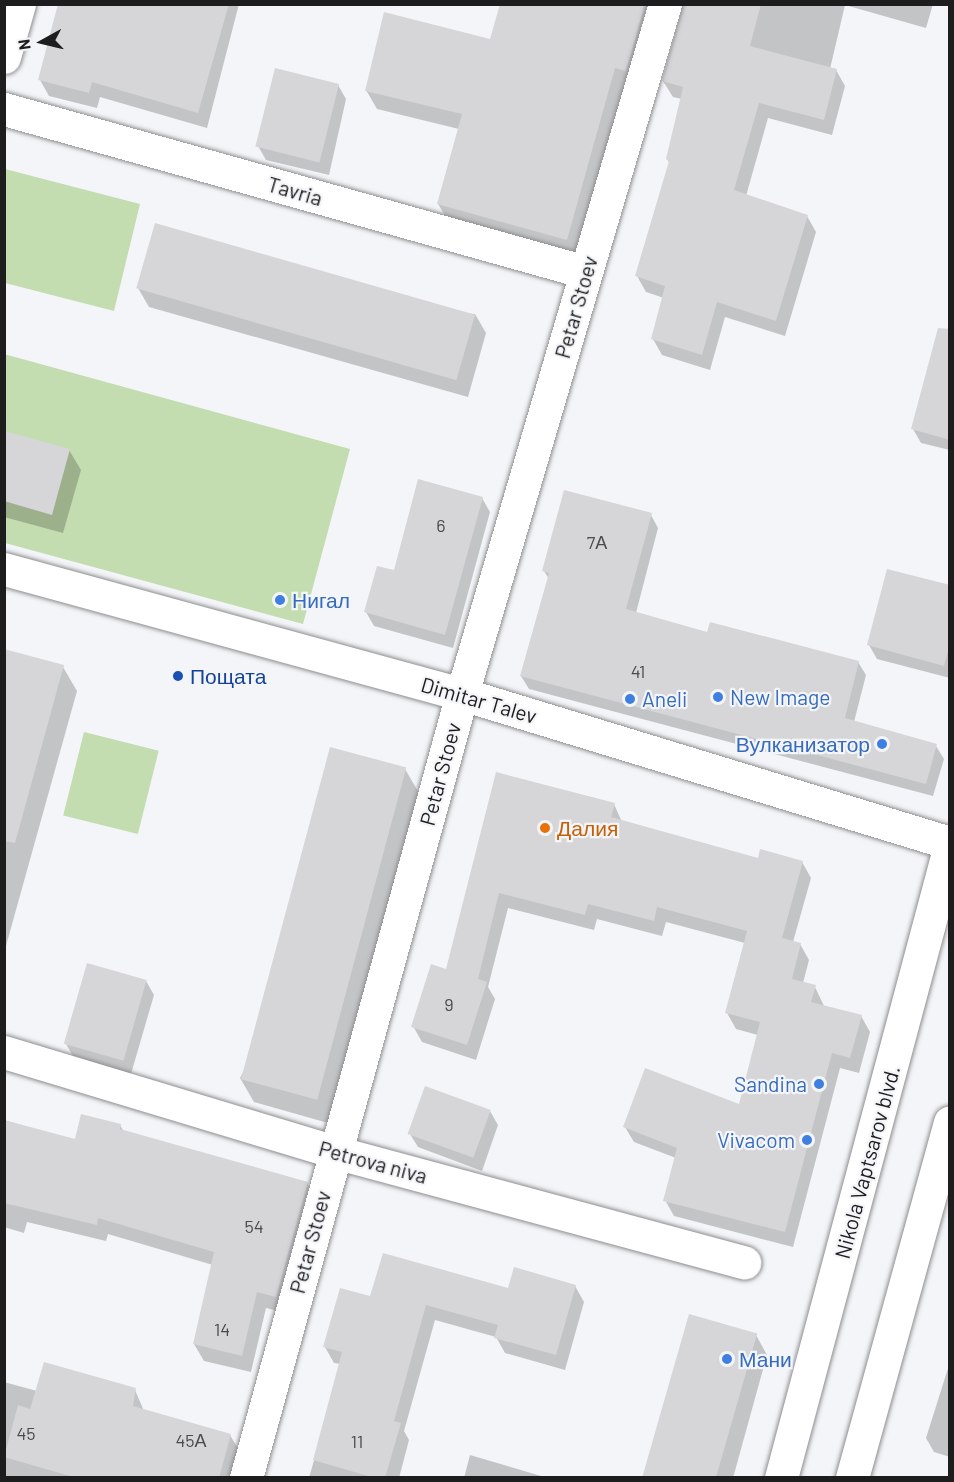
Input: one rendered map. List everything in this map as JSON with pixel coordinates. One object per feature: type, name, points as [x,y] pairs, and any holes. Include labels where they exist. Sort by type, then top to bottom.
[{"type":"street","points":[[4,57],[19,4]]},
{"type":"street","name":"Petar Stoev","points":[[246,1478],[462,694],[665,4]]},
{"type":"street","name":"Tavria","points":[[4,109],[586,272]]},
{"type":"street","name":"Dimitar Talev","points":[[4,569],[462,694],[950,844]]},
{"type":"street","name":"Nikola Vaptsarov blvd.","points":[[781,1478],[950,844]]},
{"type":"street","name":"Petrova niva","points":[[4,1052],[335,1152],[744,1262]]},
{"type":"street","points":[[852,1478],[950,1122]]},
{"type":"green space","points":[[5,169],[140,204],[114,311],[5,283]]},
{"type":"green space","points":[[4,354],[350,449],[303,624],[5,543]]},
{"type":"green space","points":[[84,732],[159,751],[138,834],[63,815]]},
{"type":"building","points":[[58,4],[229,4],[198,113],[92,82],[89,93],[38,80]]},
{"type":"building","points":[[500,4],[645,4],[626,71],[615,68],[567,240],[437,204],[462,114],[365,91],[384,12],[490,39]]},
{"type":"building","points":[[683,4],[761,4],[750,46],[837,69],[824,120],[759,103],[734,190],[808,215],[776,321],[717,302],[702,355],[651,339],[665,286],[635,276],[669,161],[666,159],[683,87],[662,81]]},
{"type":"building","points":[[275,68],[339,84],[319,163],[255,147]]},
{"type":"building","points":[[155,223],[475,315],[456,380],[136,288]]},
{"type":"building","points":[[938,328],[950,329],[950,440],[911,429]]},
{"type":"building","points":[[4,431],[70,449],[52,515],[4,501]]},
{"type":"building","points":[[418,479],[483,497],[445,635],[364,612],[377,566],[394,570]]},
{"type":"building","points":[[564,490],[652,513],[626,609],[707,632],[710,622],[859,661],[845,718],[937,744],[926,784],[520,676],[549,573],[542,571]]},
{"type":"building","points":[[887,569],[950,585],[950,644],[944,666],[867,645]]},
{"type":"building","points":[[4,649],[64,665],[15,843],[4,841]]},
{"type":"building","points":[[330,747],[406,767],[317,1100],[241,1079]]},
{"type":"building","points":[[496,772],[615,803],[611,817],[758,858],[760,849],[803,861],[782,938],[801,943],[792,979],[816,985],[811,1002],[862,1015],[850,1058],[832,1053],[785,1232],[663,1201],[677,1148],[623,1127],[645,1068],[739,1104],[760,1022],[725,1013],[747,931],[657,907],[654,921],[588,904],[585,915],[499,893],[478,979],[487,982],[467,1045],[411,1027],[431,964],[446,969]]},
{"type":"building","points":[[87,963],[147,980],[123,1061],[64,1044]]},
{"type":"building","points":[[425,1086],[491,1110],[473,1158],[408,1134]]},
{"type":"building","points":[[81,1114],[121,1124],[120,1129],[308,1182],[276,1297],[257,1292],[242,1356],[193,1344],[214,1252],[98,1218],[97,1225],[4,1203],[4,1120],[75,1139]]},
{"type":"building","points":[[383,1253],[508,1288],[514,1267],[576,1285],[556,1355],[494,1338],[498,1325],[426,1305],[394,1421],[401,1423],[385,1478],[375,1478],[313,1460],[342,1352],[323,1347],[340,1288],[370,1296]]},
{"type":"building","points":[[689,1314],[757,1334],[716,1478],[642,1477]]},
{"type":"building","points":[[44,1362],[136,1388],[133,1406],[231,1434],[219,1478],[77,1478],[4,1457],[18,1405],[30,1409]]},
{"type":"place","name":"Нигал","points":[[280,600]]},
{"type":"place","name":"Пощата","points":[[178,676]]},
{"type":"place","name":"New Image","points":[[718,697]]},
{"type":"place","name":"Aneli","points":[[630,699]]},
{"type":"place","name":"Вулканизатор","points":[[882,744]]},
{"type":"place","name":"Далия","points":[[545,828]]},
{"type":"place","name":"Sandina","points":[[819,1084]]},
{"type":"place","name":"Vivacom","points":[[807,1140]]},
{"type":"place","name":"Мани","points":[[727,1359]]}]
